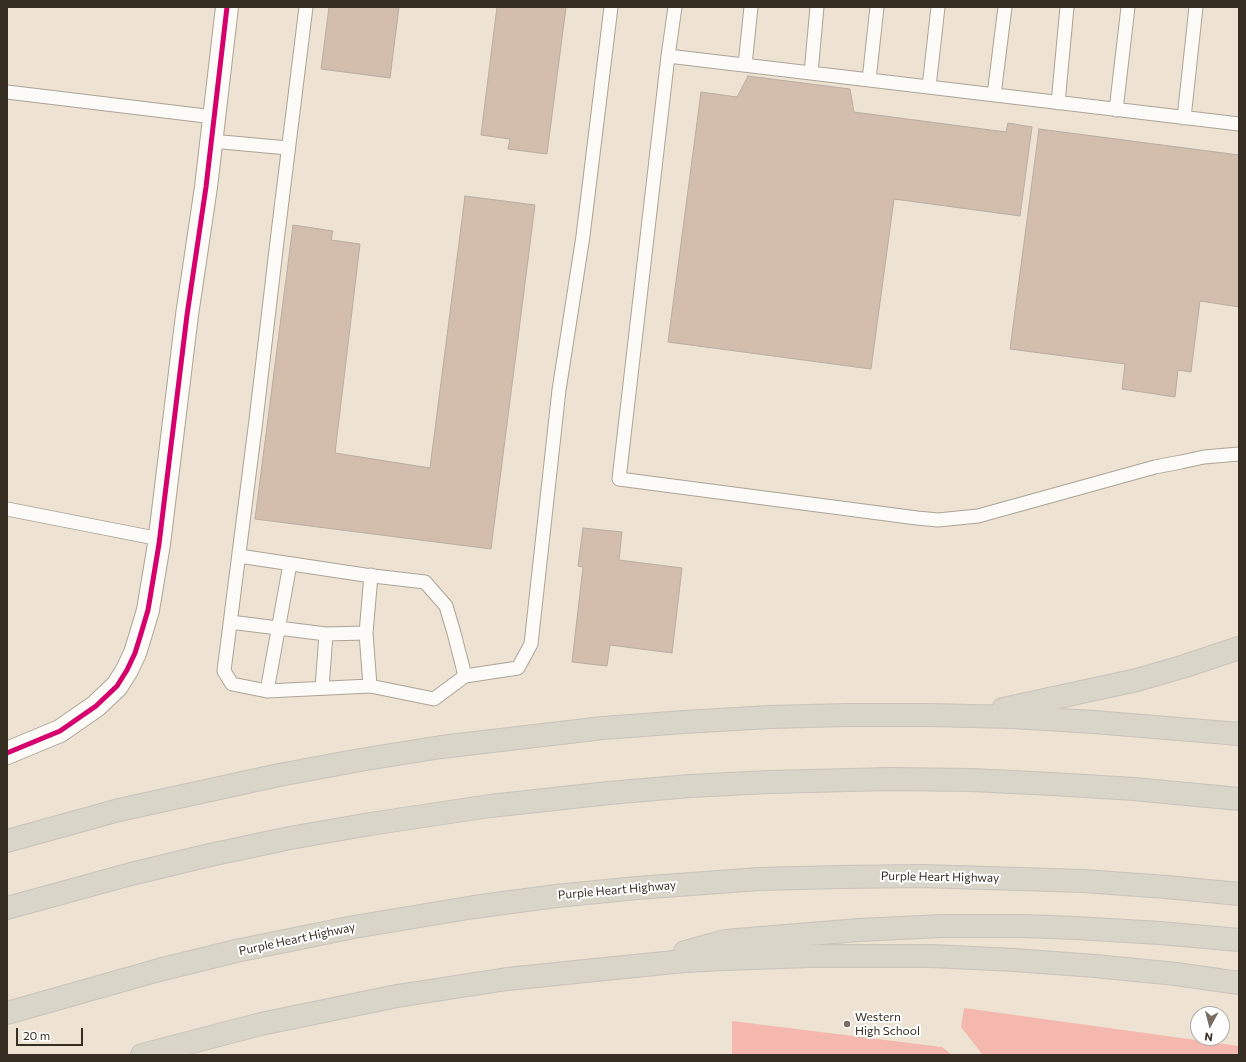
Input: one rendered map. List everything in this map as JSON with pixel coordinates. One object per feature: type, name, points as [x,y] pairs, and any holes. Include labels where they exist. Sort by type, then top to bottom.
[{"type":"highway","points":[[971,716],[1137,680],[1239,648]]},
{"type":"highway","points":[[7,841],[119,810],[246,782],[360,760],[480,742],[603,728],[729,719],[847,715],[971,716],[1100,722],[1239,734]]},
{"type":"highway","points":[[7,908],[138,872],[290,838],[469,808],[690,786],[890,779],[972,780],[1134,789],[1239,799]]},
{"type":"highway","name":"Purple Heart Highway","points":[[7,1014],[159,970],[236,951],[354,927],[474,907],[556,896],[637,888],[800,878],[929,876],[1091,881],[1239,894]]},
{"type":"highway","points":[[646,964],[725,940],[916,926],[967,925],[1069,928],[1160,933],[1239,940]]},
{"type":"highway","points":[[142,1055],[261,1024],[397,996],[507,979],[646,964],[726,958],[932,956],[1095,966],[1239,983]]},
{"type":"street","points":[[7,753],[60,731],[96,706],[117,686],[136,653],[146,618],[160,539],[180,366],[206,187],[227,7]]},
{"type":"lane","points":[[306,7],[224,671],[232,684],[267,692],[370,686],[434,699],[464,676],[518,668],[530,644],[559,390],[582,236],[611,7]]},
{"type":"lane","points":[[675,7],[619,478],[938,520],[978,516],[1168,464],[1204,457],[1239,454]]},
{"type":"lane","points":[[744,66],[751,7]]},
{"type":"lane","points":[[810,73],[817,7]]},
{"type":"lane","points":[[869,80],[877,7]]},
{"type":"lane","points":[[929,87],[938,7]]},
{"type":"lane","points":[[994,95],[1005,7]]},
{"type":"lane","points":[[1058,103],[1068,7]]},
{"type":"lane","points":[[1116,110],[1128,7]]},
{"type":"lane","points":[[1184,118],[1196,7]]},
{"type":"lane","points":[[668,56],[1239,124]]},
{"type":"lane","points":[[7,92],[214,117]]},
{"type":"lane","points":[[211,141],[288,148]]},
{"type":"lane","points":[[7,509],[160,539]]},
{"type":"lane","points":[[238,556],[425,582],[446,606],[464,676]]},
{"type":"lane","points":[[267,692],[290,564]]},
{"type":"lane","points":[[370,686],[366,633],[371,575]]},
{"type":"lane","points":[[230,622],[326,634],[366,633]]},
{"type":"lane","points":[[322,688],[326,634]]},
{"type":"shaded area","points":[[964,1008],[1190,1039],[1190,1046],[1230,1046],[1230,1045],[1239,1046],[1239,1055],[983,1055],[961,1027]]},
{"type":"shaded area","points":[[732,1021],[942,1047],[952,1055],[732,1055]]},
{"type":"building","points":[[329,7],[399,7],[390,78],[321,69]]},
{"type":"building","points":[[497,7],[566,7],[547,154],[508,149],[510,139],[481,135]]},
{"type":"building","points":[[748,76],[850,89],[854,112],[1006,132],[1008,123],[1032,127],[1020,216],[894,199],[871,369],[668,342],[701,92],[737,97]]},
{"type":"building","points":[[1039,129],[1239,155],[1239,307],[1200,301],[1191,372],[1178,370],[1175,397],[1122,389],[1125,364],[1010,349]]},
{"type":"building","points":[[465,196],[535,205],[491,549],[255,519],[293,225],[333,231],[331,240],[360,244],[335,453],[430,468]]},
{"type":"building","points":[[583,528],[622,532],[619,560],[682,568],[672,653],[610,645],[607,666],[572,662],[583,567],[578,566]]},
{"type":"cycle path","points":[[7,753],[60,731],[96,706],[117,686],[135,653],[148,610],[159,544],[187,315],[206,187],[227,7]]},
{"type":"place","name":"Western High School","points":[[847,1024]]}]
